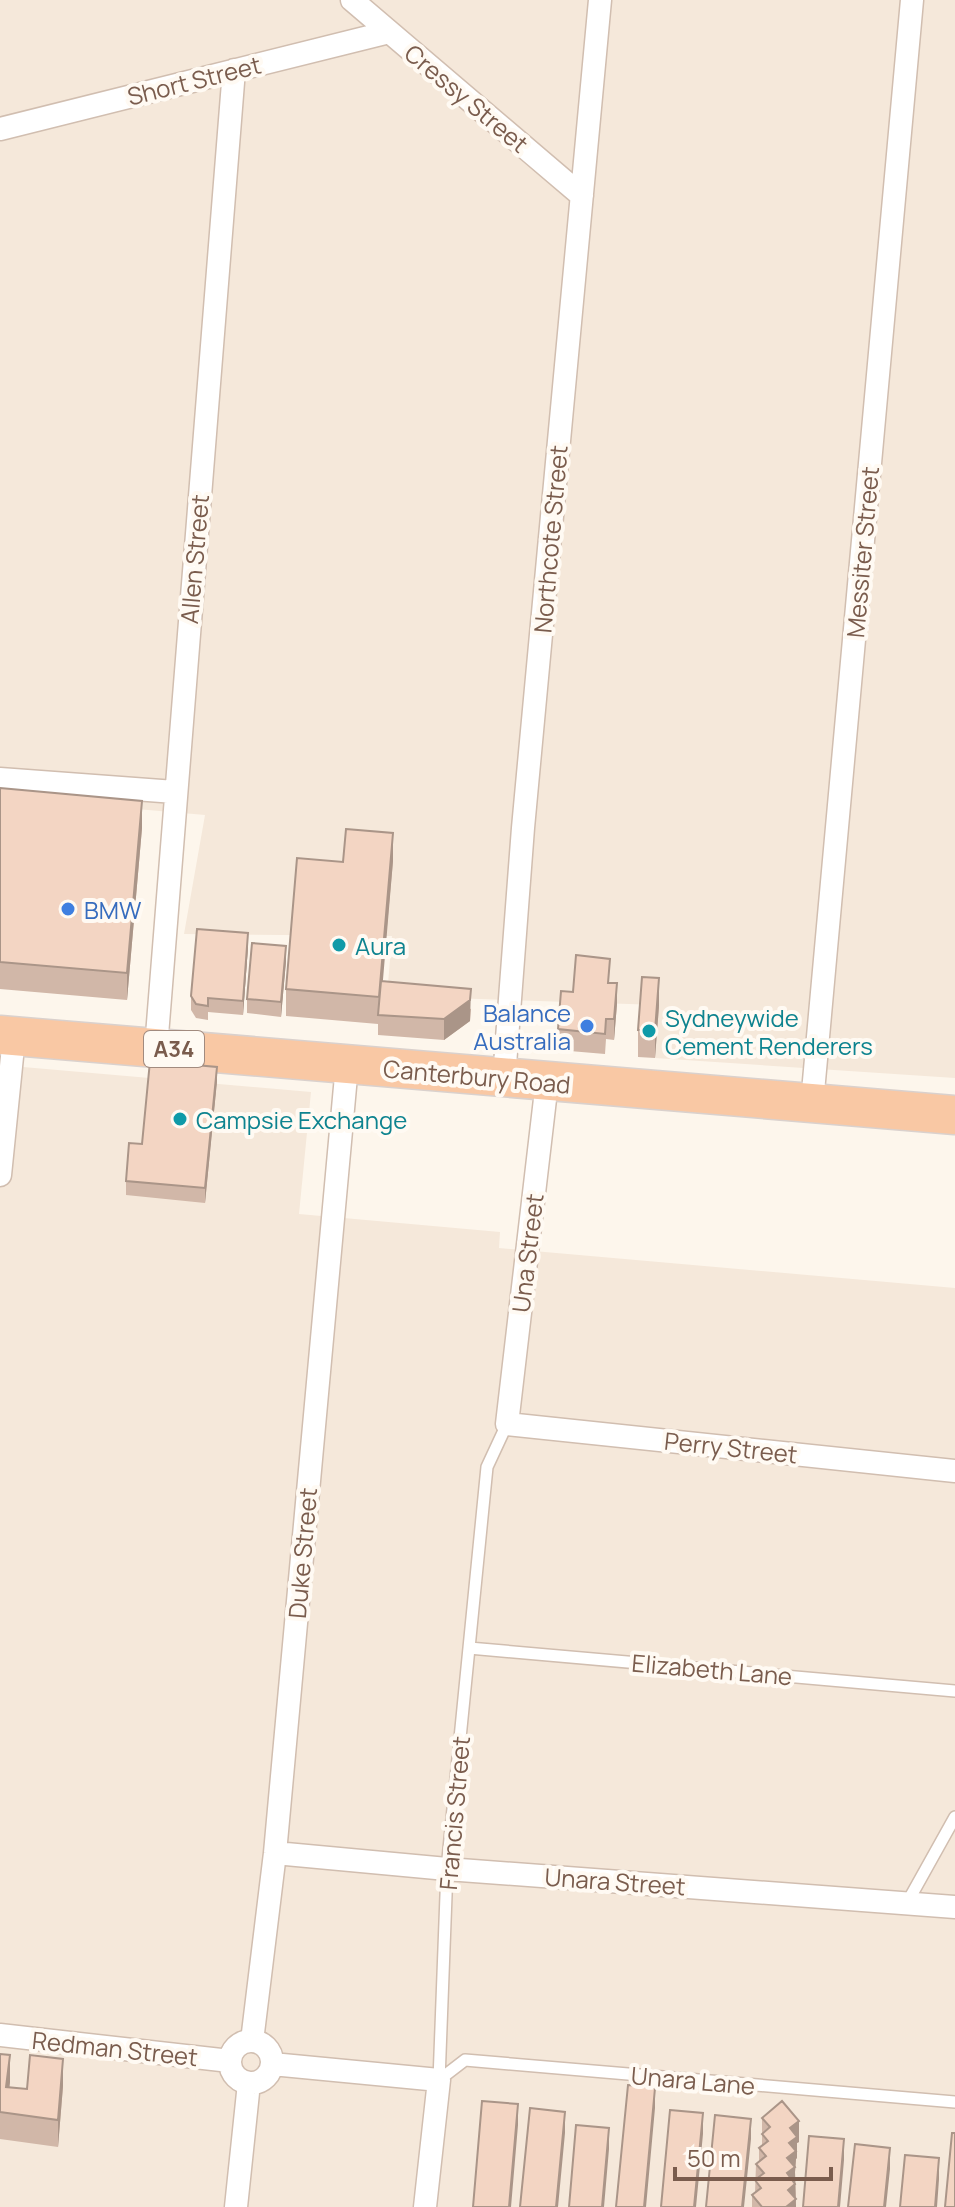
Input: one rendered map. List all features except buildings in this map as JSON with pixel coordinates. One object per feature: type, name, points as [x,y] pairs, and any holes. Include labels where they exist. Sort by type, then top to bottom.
[{"type":"highway","name":"Canterbury Road","points":[[7,1036],[955,1115]]},
{"type":"street","name":"Cressy Street","points":[[352,0],[582,196]]},
{"type":"street","name":"Northcote Street","points":[[504,1078],[523,828],[600,0]]},
{"type":"street","name":"Messiter Street","points":[[812,1103],[912,0]]},
{"type":"street","name":"Short Street","points":[[0,129],[389,32]]},
{"type":"street","name":"Allen Street","points":[[156,1048],[234,70]]},
{"type":"street","points":[[0,779],[175,792]]},
{"type":"street","points":[[0,1175],[7,1036]]},
{"type":"street","name":"Duke Street","points":[[252,2041],[275,1853],[347,1065]]},
{"type":"street","name":"Una Street","points":[[507,1424],[547,1082]]},
{"type":"street","name":"Perry Street","points":[[507,1424],[955,1471]]},
{"type":"street","name":"Unara Street","points":[[275,1853],[955,1907]]},
{"type":"street","name":"Redman Street","points":[[0,2035],[230,2061]]},
{"type":"street","points":[[252,2041],[269,2051],[272,2064],[267,2076],[249,2083],[233,2073],[230,2061],[239,2044],[252,2041]]},
{"type":"street","points":[[272,2064],[439,2080]]},
{"type":"street","name":"Francis Street","points":[[425,2207],[439,2080]]},
{"type":"street","points":[[236,2207],[249,2083]]},
{"type":"lane","name":"Francis Street","points":[[439,2080],[447,1869],[487,1467],[507,1424]]},
{"type":"lane","name":"Elizabeth Lane","points":[[469,1648],[955,1691]]},
{"type":"lane","points":[[907,1903],[955,1817]]},
{"type":"lane","name":"Unara Lane","points":[[439,2080],[465,2060],[955,2102]]},
{"type":"shaded area","points":[[0,0],[955,0],[955,1078],[655,1058],[659,1005],[387,996],[392,936],[184,934],[205,815],[0,797]]},
{"type":"shaded area","points":[[0,1065],[311,1092],[299,1214],[500,1232],[499,1248],[955,1288],[955,2207],[0,2207]]},
{"type":"place","name":"BMW","points":[[68,909]]},
{"type":"place","name":"Aura","points":[[339,945]]},
{"type":"place","name":"Balance Australia","points":[[587,1026]]},
{"type":"place","name":"Sydneywide Cement Renderers","points":[[649,1031]]},
{"type":"place","name":"Campsie Exchange","points":[[180,1119]]}]
